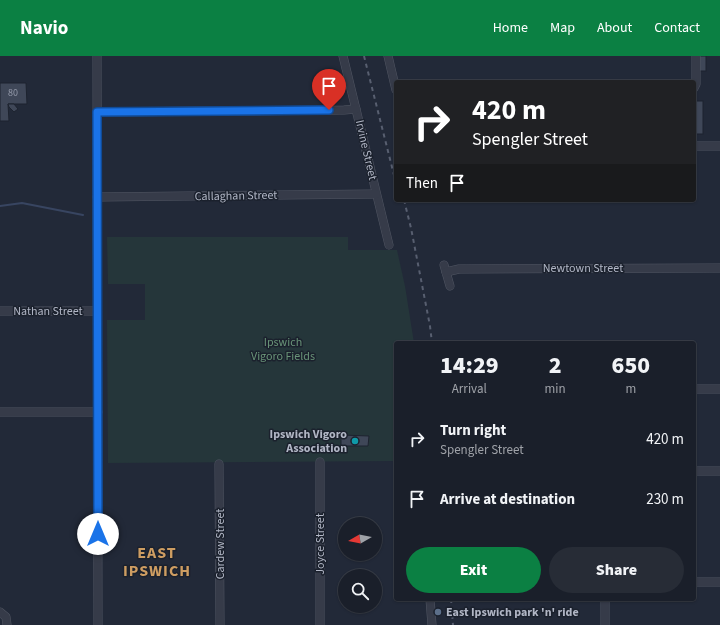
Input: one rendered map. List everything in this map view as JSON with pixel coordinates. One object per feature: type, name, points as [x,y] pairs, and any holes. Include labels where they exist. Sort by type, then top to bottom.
[{"type":"street","points":[[97,56],[98,625]]},
{"type":"street","name":"Irvine Street","points":[[343,56],[389,245]]},
{"type":"street","points":[[388,56],[394,82]]},
{"type":"street","points":[[696,56],[696,80]]},
{"type":"street","points":[[97,112],[356,109]]},
{"type":"street","points":[[696,146],[720,146]]},
{"type":"street","name":"Callaghan Street","points":[[97,197],[376,194]]},
{"type":"street","name":"Newtown Street","points":[[450,286],[445,268],[720,268]]},
{"type":"street","name":"Nathan Street","points":[[0,311],[97,311]]},
{"type":"street","points":[[696,389],[720,389]]},
{"type":"street","points":[[0,412],[98,412]]},
{"type":"street","name":"Joyce Street","points":[[320,462],[320,625]]},
{"type":"street","name":"Cardew Street","points":[[220,464],[220,625]]},
{"type":"street","points":[[696,471],[720,471]]},
{"type":"street","points":[[696,582],[720,582]]},
{"type":"street","points":[[430,601],[432,625]]},
{"type":"street","points":[[605,601],[605,625]]},
{"type":"street","points":[[2,613],[8,625]]},
{"type":"green space","name":"Ipswich Vigoro Fields","points":[[107,237],[348,237],[348,250],[397,250],[405,286],[414,341],[394,341],[394,461],[108,463],[107,320],[145,320],[145,284],[108,284]]},
{"type":"building","points":[[698,56],[706,56],[706,71],[698,71]]},
{"type":"building","points":[[0,83],[26,83],[27,104],[8,104],[9,121],[0,121]]},
{"type":"building","points":[[696,101],[703,101],[703,134],[696,134]]},
{"type":"building","points":[[8,104],[14,104],[18,109],[14,112]]},
{"type":"building","name":"Ipswich Vigoro Association","points":[[341,435],[369,436],[368,446],[341,446]]},
{"type":"waterway","points":[[0,206],[22,203],[83,215]]},
{"type":"railway","points":[[364,56],[394,175]]},
{"type":"railway","points":[[404,202],[411,228],[432,341]]},
{"type":"railway","points":[[451,601],[453,625]]},
{"type":"place","name":"Ipswich Vigoro Association","points":[[355,441]]},
{"type":"place","name":"East Ipswich park 'n' ride","points":[[438,612]]},
{"type":"district","name":"EAST IPSWICH","points":[[157,562]]},
{"type":"route","points":[[98,534],[97,112],[329,110]]}]
